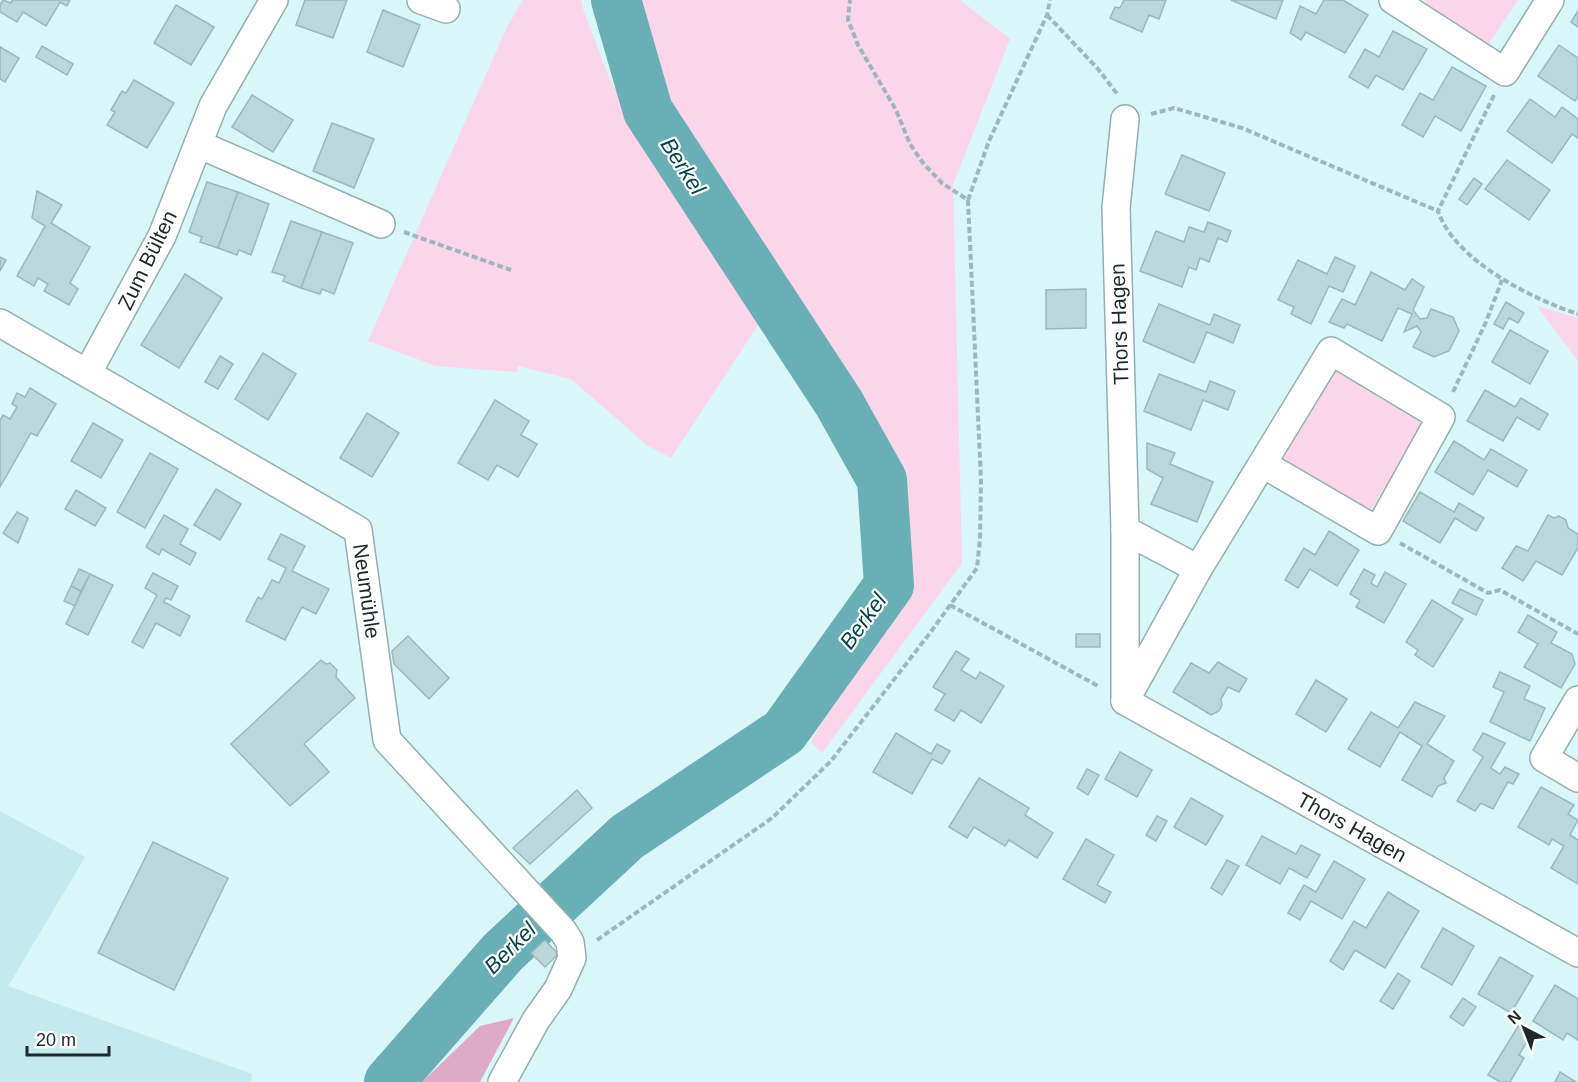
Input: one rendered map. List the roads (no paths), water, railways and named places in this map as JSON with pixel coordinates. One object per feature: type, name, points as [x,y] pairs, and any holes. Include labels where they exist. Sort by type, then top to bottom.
[{"type":"street","name":"Zum Bülten","points":[[88,372],[162,236],[213,106],[274,0]]},
{"type":"street","points":[[1398,1],[1505,72],[1550,0]]},
{"type":"street","name":"Thors Hagen","points":[[1125,119],[1116,208],[1125,530],[1125,701],[1578,953]]},
{"type":"street","points":[[198,144],[381,224]]},
{"type":"street","name":"Neumühle","points":[[0,323],[358,530],[387,740],[563,931],[570,942],[572,958],[558,989],[536,1020],[502,1082]]},
{"type":"street","points":[[1125,701],[1198,569],[1331,351],[1441,417],[1378,531],[1263,464]]},
{"type":"street","points":[[1125,530],[1198,569]]},
{"type":"street","points":[[1578,700],[1544,758],[1578,778]]},
{"type":"waterway","name":"Berkel","points":[[389,1082],[503,952],[627,837],[784,732],[889,585],[882,480],[839,403],[648,111],[616,0]]}]
